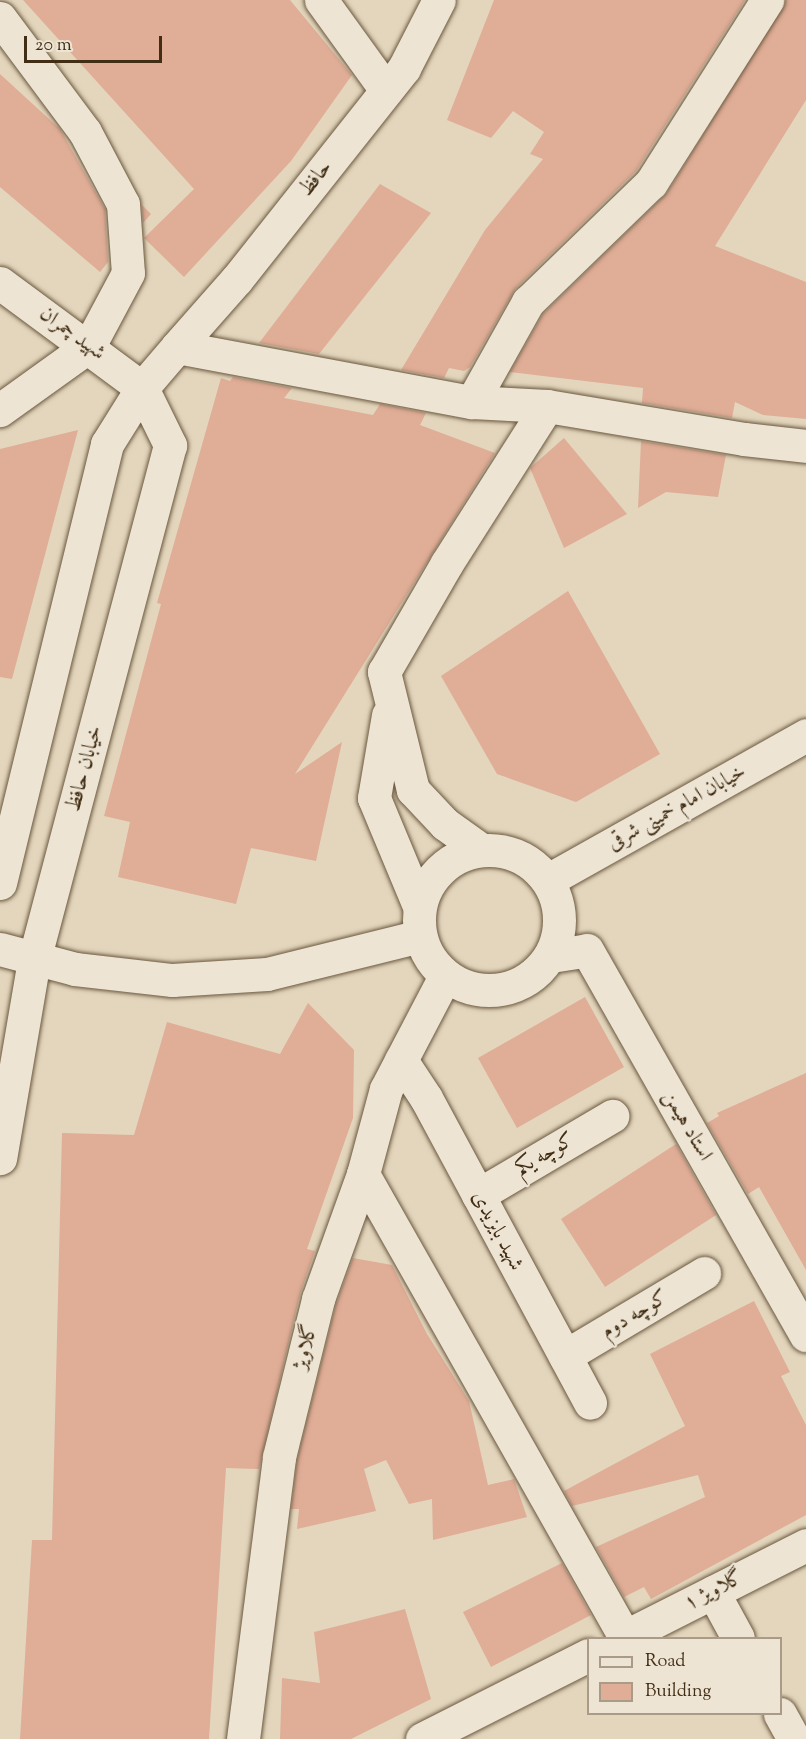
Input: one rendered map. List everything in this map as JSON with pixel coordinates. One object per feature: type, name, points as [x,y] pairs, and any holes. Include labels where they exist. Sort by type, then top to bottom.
[{"type":"street","points":[[321,0],[386,90]]},
{"type":"street","name":"حافظ","points":[[0,883],[106,444],[142,388],[237,279],[404,68],[439,0]]},
{"type":"street","points":[[472,402],[528,302],[651,183],[767,0]]},
{"type":"street","points":[[0,18],[85,132],[123,204],[128,273],[89,346],[0,410]]},
{"type":"street","name":"شهید چمران","points":[[0,283],[89,346],[142,388]]},
{"type":"street","points":[[177,347],[472,402],[547,406],[806,446]]},
{"type":"street","name":"خیابان حافظ","points":[[0,1158],[34,960],[170,445],[142,388]]},
{"type":"street","points":[[480,849],[445,824],[413,790],[390,707],[384,672],[447,563],[547,406]]},
{"type":"street","points":[[390,707],[374,798],[434,965],[446,976],[477,990],[511,988],[540,969],[550,956],[560,931],[559,904],[548,880],[530,862],[506,850],[480,849],[458,856],[440,869],[427,886],[420,921]]},
{"type":"street","name":"خیابان امام خمینی شرقی","points":[[548,880],[806,735]]},
{"type":"street","points":[[0,949],[34,960],[75,969],[172,980],[267,974],[420,921]]},
{"type":"street","name":"استاد هیمن","points":[[550,956],[587,950],[806,1335]]},
{"type":"street","name":"گلاویژ","points":[[243,1739],[279,1457],[318,1299],[363,1174],[386,1089],[446,976]]},
{"type":"street","name":"شهید بایزیدی","points":[[401,1060],[478,1195],[590,1403]]},
{"type":"street","name":"کوچه یکم","points":[[478,1195],[612,1116]]},
{"type":"street","points":[[363,1174],[623,1637]]},
{"type":"street","name":"کوچه دوم","points":[[565,1356],[704,1273]]},
{"type":"street","name":"گلاویژ ۱","points":[[626,1637],[806,1545]]},
{"type":"street","points":[[713,1592],[737,1637]]},
{"type":"street","points":[[422,1739],[587,1656]]},
{"type":"street","points":[[781,1715],[794,1739]]},
{"type":"building","points":[[23,0],[290,0],[352,75],[291,161],[184,277],[144,238],[194,189]]},
{"type":"building","points":[[494,0],[745,0],[636,171],[515,289],[470,367],[464,371],[449,368],[444,378],[401,370],[485,230],[543,159],[530,154],[544,132],[513,111],[491,138],[447,120]]},
{"type":"building","points":[[786,0],[806,0],[806,100],[715,246],[806,282],[806,419],[763,415],[735,402],[732,418],[642,403],[643,388],[510,372],[543,314],[667,193]]},
{"type":"building","points":[[0,74],[60,129],[105,209],[108,262],[100,272],[0,187]]},
{"type":"building","points":[[380,184],[431,213],[319,354],[259,343]]},
{"type":"building","points":[[142,205],[151,214],[143,223]]},
{"type":"building","points":[[233,377],[292,388],[284,398],[373,415],[380,404],[426,413],[420,425],[495,453],[295,774],[342,742],[316,861],[251,848],[236,904],[118,877],[130,822],[104,816],[161,604],[157,603],[221,378],[230,381]]},
{"type":"building","points":[[78,430],[12,679],[0,677],[0,449]]},
{"type":"building","points":[[564,438],[627,514],[564,548],[530,468]]},
{"type":"building","points":[[641,441],[726,455],[718,497],[666,492],[638,508]]},
{"type":"building","points":[[568,591],[660,754],[576,802],[497,774],[441,676]]},
{"type":"building","points":[[585,997],[624,1067],[517,1128],[478,1058]]},
{"type":"building","points":[[308,1003],[354,1050],[353,1118],[307,1249],[315,1251],[300,1294],[259,1469],[226,1468],[209,1739],[20,1739],[32,1540],[52,1540],[62,1133],[134,1135],[167,1022],[280,1054]]},
{"type":"building","points":[[806,1073],[806,1270],[759,1187],[748,1194],[707,1123],[719,1116],[717,1113]]},
{"type":"building","points":[[676,1144],[716,1215],[605,1287],[561,1219]]},
{"type":"building","points":[[353,1258],[392,1265],[427,1334],[469,1401],[488,1485],[514,1479],[527,1517],[433,1540],[432,1499],[409,1504],[386,1460],[364,1469],[376,1511],[297,1529],[299,1509],[291,1509],[297,1460],[336,1304]]},
{"type":"building","points":[[754,1301],[790,1372],[781,1376],[806,1425],[806,1515],[651,1599],[644,1587],[624,1597],[596,1547],[705,1497],[698,1475],[572,1506],[564,1491],[685,1426],[650,1354]]},
{"type":"building","points":[[562,1563],[591,1615],[491,1667],[463,1612]]},
{"type":"building","points":[[405,1609],[431,1699],[351,1739],[280,1739],[282,1678],[320,1683],[314,1632]]}]
